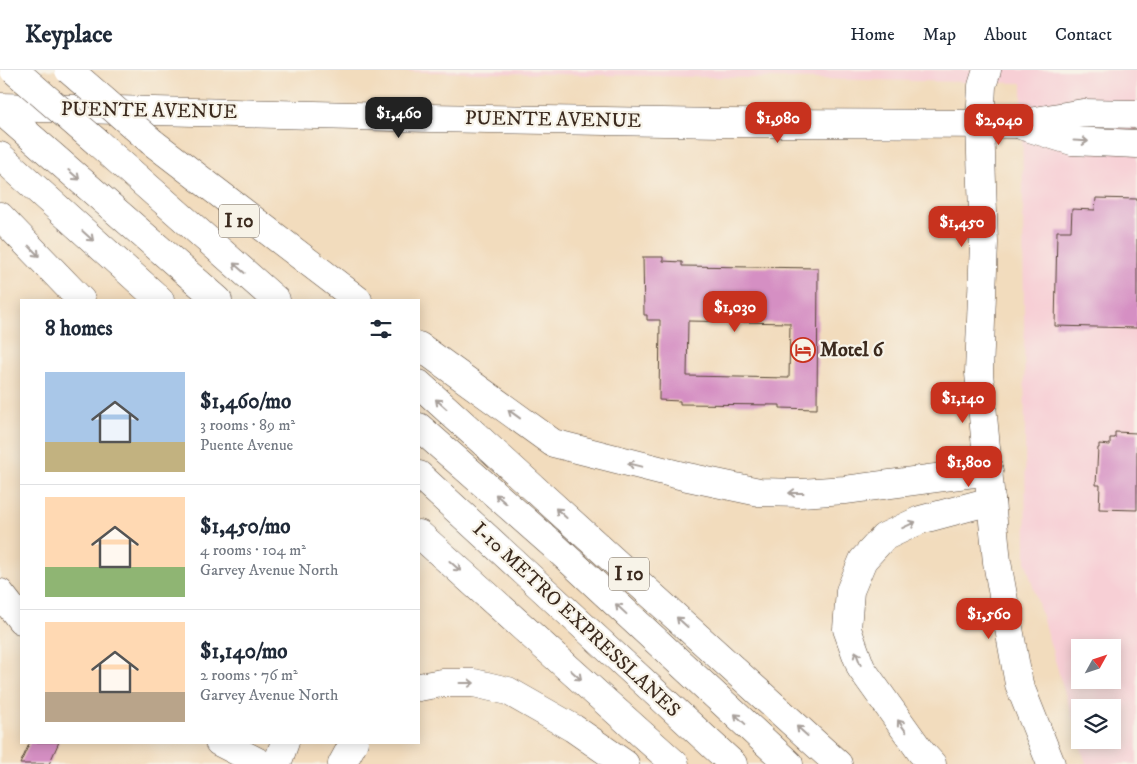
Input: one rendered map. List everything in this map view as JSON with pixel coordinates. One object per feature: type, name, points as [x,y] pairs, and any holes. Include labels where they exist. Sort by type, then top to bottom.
[{"type":"main road","points":[[14,70],[275,299]]},
{"type":"main road","name":"I 10","points":[[69,70],[152,142],[325,299]]},
{"type":"main road","points":[[982,75],[980,124],[984,243],[979,373],[997,562],[1019,684],[1051,764]]},
{"type":"main road","points":[[0,109],[217,299]]},
{"type":"main road","name":"PUENTE AVENUE","points":[[0,109],[732,123],[1017,124],[1083,113],[1137,114]]},
{"type":"main road","name":"PUENTE AVENUE","points":[[1017,124],[1072,141],[1137,144]]},
{"type":"main road","points":[[152,142],[357,299]]},
{"type":"main road","points":[[0,156],[159,299]]},
{"type":"main road","points":[[0,216],[80,299]]},
{"type":"main road","points":[[420,347],[554,442],[683,476],[759,492],[800,493],[845,490],[988,471]]},
{"type":"main road","name":"I 10","points":[[420,385],[838,764]]},
{"type":"main road","name":"I-10 METRO EXPRESSLANES","points":[[420,428],[553,545],[789,764]]},
{"type":"main road","name":"I-10 METRO EXPRESSLANES","points":[[420,476],[733,764]]},
{"type":"main road","points":[[932,764],[921,752],[861,668],[847,629],[850,590],[863,560],[884,537],[920,520],[991,501]]},
{"type":"main road","points":[[420,535],[674,764]]},
{"type":"main road","points":[[0,593],[20,619]]},
{"type":"main road","points":[[420,687],[474,683],[508,691],[573,728],[625,764]]},
{"type":"main road","points":[[223,744],[262,764]]},
{"type":"main road","points":[[277,764],[284,744]]},
{"type":"main road","points":[[342,764],[353,744]]},
{"type":"shaded area","points":[[328,70],[1137,70],[1137,764],[1086,764],[1082,749],[1121,749],[1121,699],[1071,699],[1071,714],[1026,563],[1022,83]]},
{"type":"building","points":[[1096,198],[1137,199],[1137,328],[1055,326],[1057,231],[1071,231],[1072,209],[1095,210]]},
{"type":"building","name":"Motel 6","points":[[643,257],[663,257],[663,261],[682,262],[682,266],[818,268],[817,409],[780,408],[780,405],[680,404],[680,401],[659,400],[660,320],[647,320],[647,315],[644,315]],"holes":[[[688,321],[790,323],[789,378],[687,376]]]},
{"type":"building","points":[[1115,432],[1137,433],[1137,510],[1099,509],[1100,485],[1096,485],[1098,448],[1099,444],[1110,445],[1110,438],[1115,438]]},
{"type":"building","points":[[29,744],[58,744],[49,764],[20,764]]},
{"type":"place","name":"Motel 6","points":[[803,350]]}]
